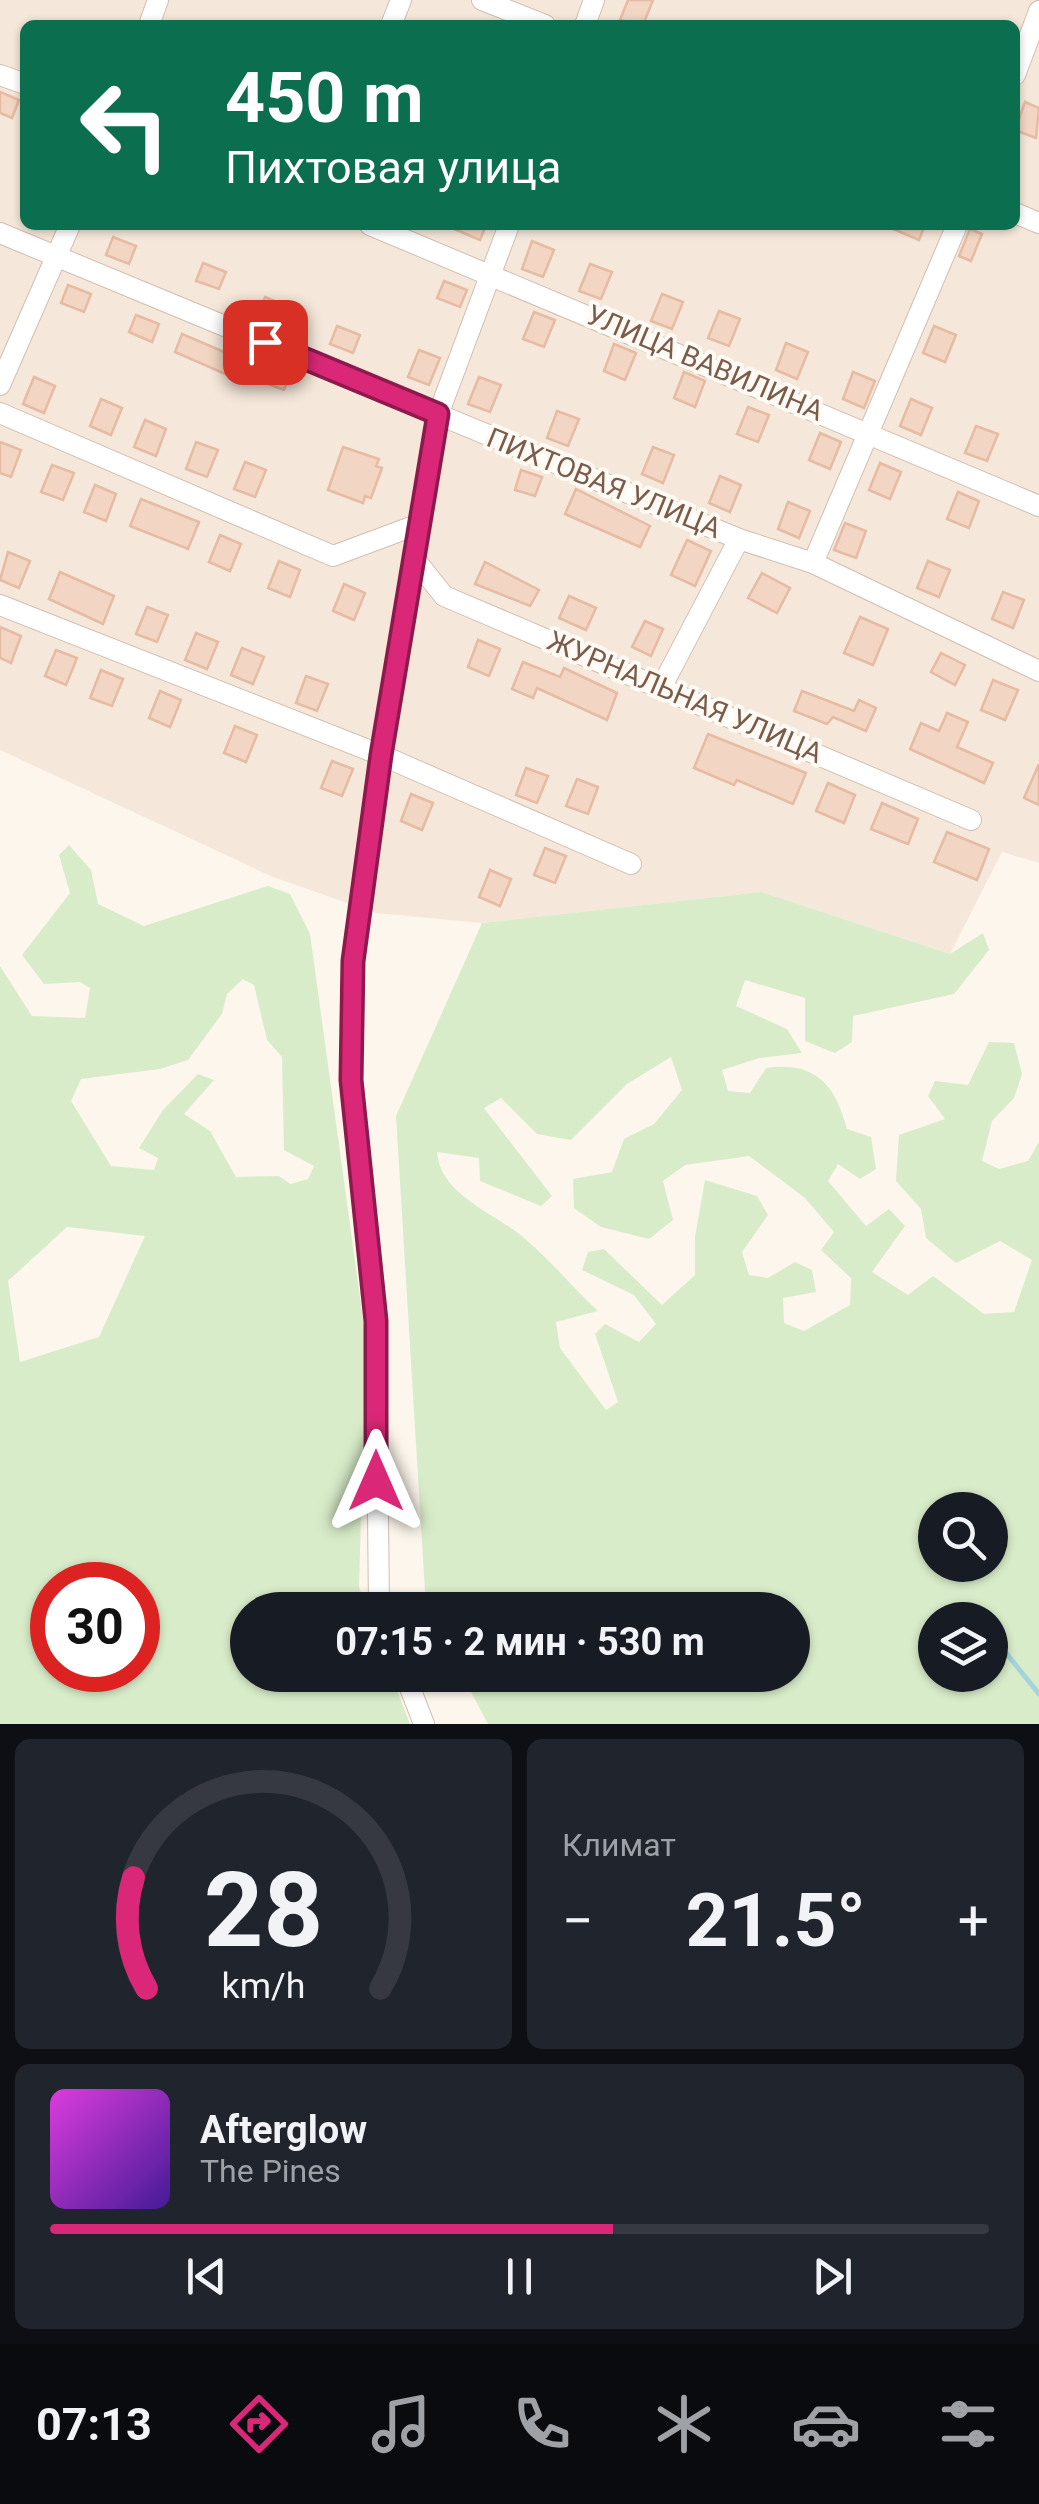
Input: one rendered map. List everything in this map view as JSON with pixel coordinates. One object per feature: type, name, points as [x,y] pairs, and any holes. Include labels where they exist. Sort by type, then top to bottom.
[{"type":"street","points":[[482,0],[532,20]]},
{"type":"street","points":[[1020,62],[1039,11]]},
{"type":"street","points":[[0,385],[68,230]]},
{"type":"street","name":"УЛИЦА ВАВИЛИНА","points":[[382,230],[1039,506]]},
{"type":"street","points":[[375,1592],[376,1321],[351,1080],[353,961],[381,755],[438,414],[507,230]]},
{"type":"street","points":[[813,563],[955,230]]},
{"type":"street","name":"ПИХТОВАЯ УЛИЦА","points":[[0,233],[738,539],[813,563],[1039,671]]},
{"type":"street","points":[[0,414],[333,556],[419,524]]},
{"type":"street","points":[[662,686],[738,539]]},
{"type":"street","name":"ЖУРНАЛЬНАЯ УЛИЦА","points":[[413,557],[444,596],[971,820]]},
{"type":"street","points":[[0,605],[381,755],[631,864]]},
{"type":"street","points":[[412,1692],[424,1724]]},
{"type":"shaded area","points":[[0,0],[1039,0],[1039,863],[1002,852],[950,954],[761,892],[482,923],[376,913],[273,877],[0,750]]},
{"type":"green space","points":[[69,845],[91,870],[98,904],[144,926],[268,886],[290,894],[310,934],[366,1341],[361,1592],[230,1592],[230,1692],[398,1692],[410,1724],[0,1724],[0,966],[32,1016],[85,1018],[90,988],[80,982],[44,984],[22,955],[70,893],[59,855]],"holes":[[[243,979],[254,985],[267,1040],[282,1057],[284,1150],[314,1166],[308,1179],[290,1184],[279,1176],[236,1177],[210,1131],[184,1114],[214,1080],[198,1074],[163,1110],[139,1148],[158,1158],[154,1170],[111,1166],[71,1101],[81,1079],[160,1069],[188,1060],[222,1014],[227,994]],[[67,1227],[145,1236],[99,1337],[20,1362],[8,1281]]]},
{"type":"green space","points":[[761,892],[950,954],[983,933],[989,950],[954,994],[853,1016],[852,1042],[835,1053],[805,1041],[805,998],[745,980],[736,1006],[787,1029],[802,1053],[759,1058],[722,1070],[728,1091],[750,1093],[766,1068],[810,1072],[829,1088],[847,1129],[871,1137],[876,1169],[860,1179],[838,1164],[828,1181],[866,1226],[889,1209],[905,1226],[872,1272],[908,1295],[933,1276],[984,1314],[1014,1312],[1032,1260],[1000,1241],[956,1263],[926,1238],[921,1209],[896,1181],[899,1135],[945,1119],[928,1096],[935,1081],[968,1085],[989,1042],[1014,1043],[1022,1074],[1014,1098],[992,1121],[982,1161],[999,1169],[1028,1161],[1039,1142],[1039,1724],[488,1724],[471,1692],[810,1692],[810,1592],[425,1592],[396,1116],[482,923]],"holes":[[[671,1057],[682,1090],[654,1124],[624,1139],[612,1172],[573,1179],[574,1208],[601,1227],[649,1239],[673,1220],[663,1181],[685,1165],[749,1156],[805,1198],[834,1232],[821,1250],[851,1278],[850,1305],[804,1331],[784,1323],[783,1298],[816,1292],[812,1270],[795,1262],[768,1278],[749,1275],[742,1252],[768,1215],[757,1196],[705,1180],[695,1237],[695,1275],[662,1305],[604,1249],[588,1252],[582,1270],[634,1295],[656,1324],[639,1342],[605,1324],[595,1334],[618,1402],[606,1410],[560,1348],[556,1322],[598,1311],[528,1242],[456,1190],[440,1166],[437,1152],[479,1158],[480,1181],[541,1206],[552,1196],[484,1108],[501,1098],[537,1134],[571,1140],[627,1084]]]},
{"type":"building","points":[[628,0],[653,0],[645,20],[620,20]]},
{"type":"building","points":[[0,92],[19,100],[12,118],[0,113]]},
{"type":"building","points":[[1025,102],[1039,108],[1036,138],[1020,132]]},
{"type":"building","points":[[457,230],[484,230],[480,240]]},
{"type":"building","points":[[896,230],[923,230],[919,240]]},
{"type":"building","points":[[970,230],[982,234],[971,261],[959,256]]},
{"type":"building","points":[[113,237],[136,246],[129,264],[106,255]]},
{"type":"building","points":[[532,241],[554,250],[543,277],[522,269]]},
{"type":"building","points":[[203,263],[226,272],[219,289],[196,281]]},
{"type":"building","points":[[590,264],[612,272],[601,299],[579,291]]},
{"type":"building","points":[[444,281],[467,290],[460,307],[437,298]]},
{"type":"building","points":[[68,285],[91,294],[84,312],[61,303]]},
{"type":"building","points":[[662,294],[683,302],[672,329],[651,321]]},
{"type":"building","points":[[265,297],[287,306],[280,323],[257,314]]},
{"type":"building","points":[[719,311],[740,319],[729,346],[708,338]]},
{"type":"building","points":[[534,312],[555,320],[544,347],[523,339]]},
{"type":"building","points":[[136,315],[159,324],[152,342],[129,332]]},
{"type":"building","points":[[337,326],[360,335],[353,353],[330,344]]},
{"type":"building","points":[[934,326],[956,335],[945,362],[923,353]]},
{"type":"building","points":[[182,334],[266,370],[268,364],[291,373],[284,390],[241,374],[239,380],[175,352]]},
{"type":"building","points":[[786,343],[808,352],[797,379],[776,370]]},
{"type":"building","points":[[614,344],[636,353],[625,380],[604,371]]},
{"type":"building","points":[[419,350],[440,358],[429,385],[408,377]]},
{"type":"building","points":[[684,372],[705,381],[695,407],[674,398]]},
{"type":"building","points":[[853,372],[875,381],[864,408],[843,399]]},
{"type":"building","points":[[34,377],[55,386],[44,413],[23,404]]},
{"type":"building","points":[[479,377],[501,385],[490,412],[468,404]]},
{"type":"building","points":[[101,399],[122,408],[111,435],[90,426]]},
{"type":"building","points":[[911,399],[932,408],[921,435],[900,426]]},
{"type":"building","points":[[748,407],[769,415],[758,442],[737,434]]},
{"type":"building","points":[[557,411],[579,419],[568,446],[547,438]]},
{"type":"building","points":[[145,420],[166,429],[156,456],[134,447]]},
{"type":"building","points":[[976,426],[998,434],[987,461],[965,453]]},
{"type":"building","points":[[820,433],[841,442],[830,469],[809,460]]},
{"type":"building","points":[[0,442],[21,450],[11,477],[0,473]]},
{"type":"building","points":[[196,442],[218,450],[207,477],[186,469]]},
{"type":"building","points":[[343,447],[379,459],[376,466],[382,468],[371,498],[365,496],[363,503],[328,490]]},
{"type":"building","points":[[653,447],[674,455],[663,483],[642,474]]},
{"type":"building","points":[[245,462],[266,470],[255,497],[234,489]]},
{"type":"building","points":[[880,463],[901,472],[890,499],[869,490]]},
{"type":"building","points":[[52,465],[74,473],[63,500],[41,492]]},
{"type":"building","points":[[521,470],[542,477],[535,496],[515,490]]},
{"type":"building","points":[[720,476],[741,485],[730,512],[709,503]]},
{"type":"building","points":[[95,485],[116,494],[106,521],[84,512]]},
{"type":"building","points":[[576,489],[650,526],[640,547],[565,514]]},
{"type":"building","points":[[958,492],[979,501],[969,528],[947,519]]},
{"type":"building","points":[[141,499],[199,522],[188,549],[130,526]]},
{"type":"building","points":[[788,502],[810,511],[799,538],[778,529]]},
{"type":"building","points":[[845,523],[866,531],[856,558],[834,550]]},
{"type":"building","points":[[220,535],[241,544],[230,571],[209,562]]},
{"type":"building","points":[[687,540],[711,551],[695,586],[671,575]]},
{"type":"building","points":[[8,552],[30,561],[19,588],[0,580]]},
{"type":"building","points":[[279,561],[300,570],[290,597],[268,588]]},
{"type":"building","points":[[928,561],[950,570],[939,597],[917,588]]},
{"type":"building","points":[[485,562],[539,590],[530,606],[475,584]]},
{"type":"building","points":[[60,572],[114,596],[103,624],[49,599]]},
{"type":"building","points":[[762,573],[790,588],[777,613],[748,598]]},
{"type":"building","points":[[344,584],[365,593],[354,620],[333,611]]},
{"type":"building","points":[[1003,592],[1024,600],[1013,628],[992,619]]},
{"type":"building","points":[[569,596],[596,608],[586,630],[559,618]]},
{"type":"building","points":[[147,607],[168,615],[157,642],[136,634]]},
{"type":"building","points":[[860,617],[888,629],[873,665],[844,653]]},
{"type":"building","points":[[645,621],[663,629],[651,656],[632,647]]},
{"type":"building","points":[[0,627],[21,636],[11,663],[0,658]]},
{"type":"building","points":[[196,633],[218,642],[207,669],[185,660]]},
{"type":"building","points":[[478,640],[500,649],[489,676],[468,667]]},
{"type":"building","points":[[242,648],[264,657],[253,684],[231,675]]},
{"type":"building","points":[[56,650],[77,658],[66,685],[45,676]]},
{"type":"building","points":[[941,653],[965,665],[955,685],[931,672]]},
{"type":"building","points":[[523,662],[560,677],[564,668],[617,693],[607,720],[537,688],[533,698],[512,689]]},
{"type":"building","points":[[101,670],[123,679],[112,706],[90,698]]},
{"type":"building","points":[[306,676],[328,684],[317,711],[296,703]]},
{"type":"building","points":[[993,680],[1018,690],[1005,720],[981,710]]},
{"type":"building","points":[[160,691],[181,700],[170,727],[149,718]]},
{"type":"building","points":[[802,691],[854,711],[859,700],[876,708],[866,731],[833,717],[827,724],[794,711]]},
{"type":"building","points":[[947,713],[968,722],[957,747],[993,763],[984,783],[910,749],[921,723],[939,731]]},
{"type":"building","points":[[235,726],[257,735],[246,762],[224,753]]},
{"type":"building","points":[[708,734],[806,773],[793,804],[737,780],[734,785],[694,768]]},
{"type":"building","points":[[332,761],[353,769],[342,796],[321,788]]},
{"type":"building","points":[[1039,764],[1039,805],[1024,798]]},
{"type":"building","points":[[526,768],[548,776],[537,803],[516,795]]},
{"type":"building","points":[[577,779],[598,787],[588,814],[566,806]]},
{"type":"building","points":[[828,783],[855,795],[844,823],[816,811]]},
{"type":"building","points":[[411,794],[433,803],[422,830],[401,821]]},
{"type":"building","points":[[882,803],[918,819],[908,844],[871,829]]},
{"type":"building","points":[[947,832],[989,849],[977,880],[934,862]]},
{"type":"building","points":[[545,848],[566,856],[555,883],[534,875]]},
{"type":"building","points":[[490,870],[511,879],[500,906],[479,897]]},
{"type":"waterway","points":[[1008,1655],[1039,1694]]},
{"type":"route","points":[[265,342],[438,414],[381,755],[353,961],[351,1080],[376,1321],[376,1481]]}]
